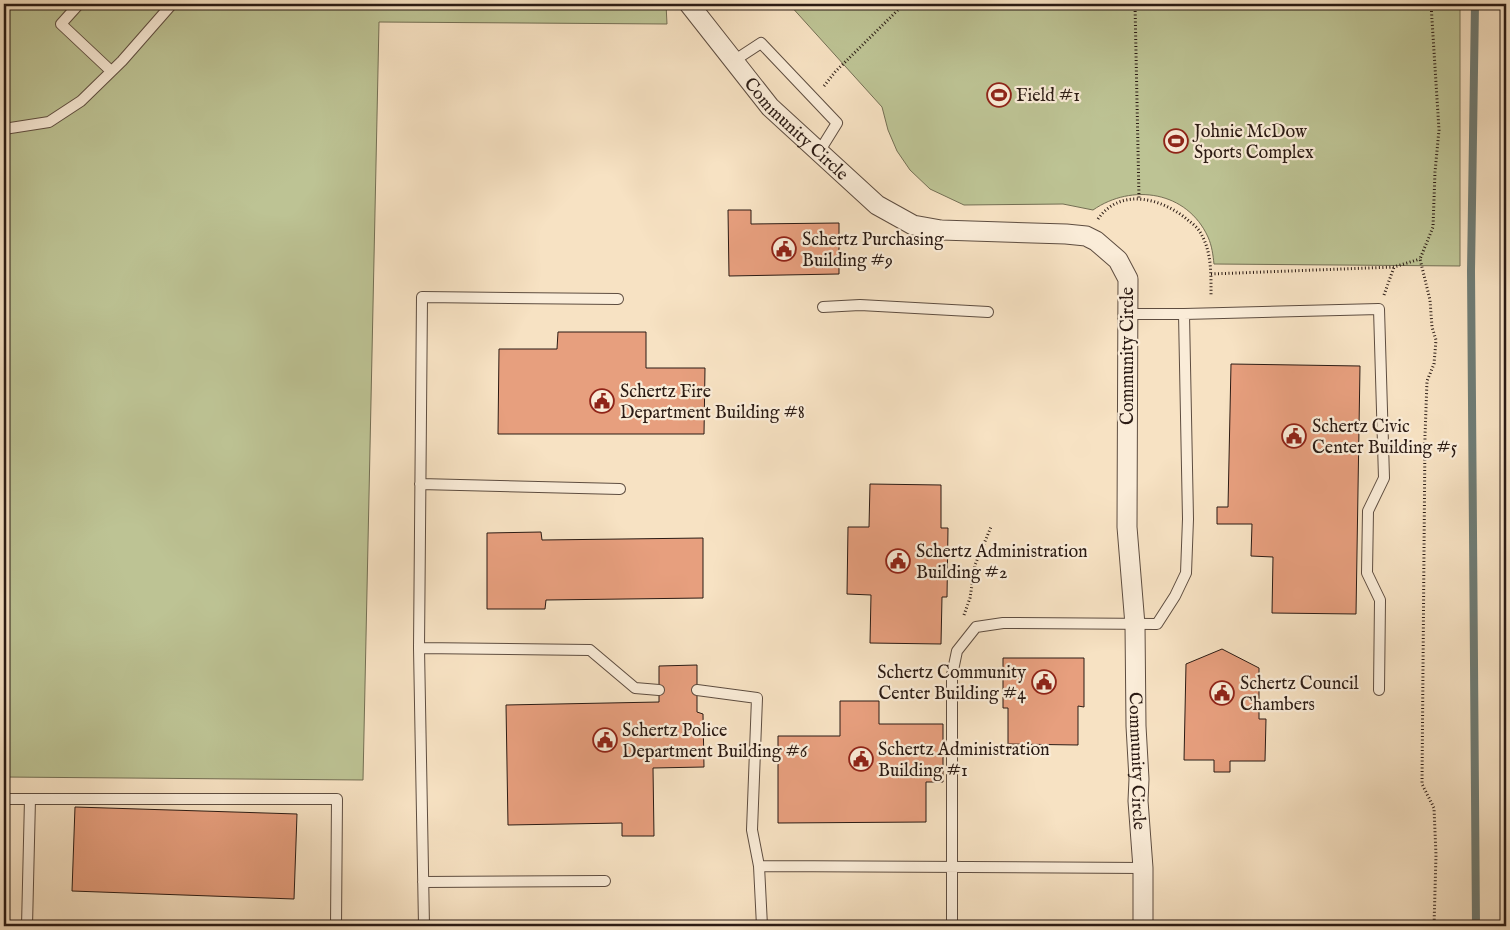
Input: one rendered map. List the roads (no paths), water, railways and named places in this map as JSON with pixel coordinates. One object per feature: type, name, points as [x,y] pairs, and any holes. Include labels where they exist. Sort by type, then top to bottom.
[{"type":"street","name":"Community Circle","points":[[688,4],[770,107],[877,205],[912,225],[941,230],[1086,236],[1096,241],[1118,260],[1125,272],[1128,279],[1127,528],[1135,625],[1136,726],[1139,779],[1138,801],[1143,868],[1143,926]]},
{"type":"lane","points":[[79,4],[61,24],[111,71]]},
{"type":"lane","points":[[4,130],[49,122],[81,100],[111,71],[172,4]]},
{"type":"lane","points":[[734,60],[761,42],[815,99],[837,123],[819,152]]},
{"type":"lane","points":[[424,926],[419,648],[422,297],[618,300]]},
{"type":"lane","points":[[823,307],[860,305],[988,312]]},
{"type":"lane","points":[[1127,314],[1379,309],[1384,478],[1368,511],[1367,573],[1380,600],[1379,690]]},
{"type":"lane","points":[[952,926],[952,675],[957,652],[976,627],[1003,623],[1157,624],[1175,596],[1186,573],[1188,519],[1184,314]]},
{"type":"lane","points":[[420,484],[620,489]]},
{"type":"lane","points":[[419,648],[590,650],[635,688],[659,690]]},
{"type":"lane","points":[[697,690],[757,698],[752,830],[759,866],[762,926]]},
{"type":"lane","points":[[4,799],[337,799],[336,926]]},
{"type":"lane","points":[[28,926],[30,799]]},
{"type":"lane","points":[[759,866],[1143,868]]},
{"type":"lane","points":[[423,882],[605,881]]},
{"type":"waterway","points":[[1475,4],[1471,271],[1476,926]]},
{"type":"place","name":"Field #1","points":[[999,95]]},
{"type":"place","name":"Johnie McDow Sports Complex","points":[[1176,141]]},
{"type":"place","name":"Schertz Purchasing Building #9","points":[[784,249]]},
{"type":"place","name":"Schertz Fire Department Building #8","points":[[602,401]]},
{"type":"place","name":"Schertz Civic Center Building #5","points":[[1294,436]]},
{"type":"place","name":"Schertz Administration Building #2","points":[[898,561]]},
{"type":"place","name":"Schertz Community Center Building #4","points":[[1044,682]]},
{"type":"place","name":"Schertz Council Chambers","points":[[1222,693]]},
{"type":"place","name":"Schertz Police Department Building #6","points":[[605,740]]},
{"type":"place","name":"Schertz Administration Building #1","points":[[861,759]]}]
